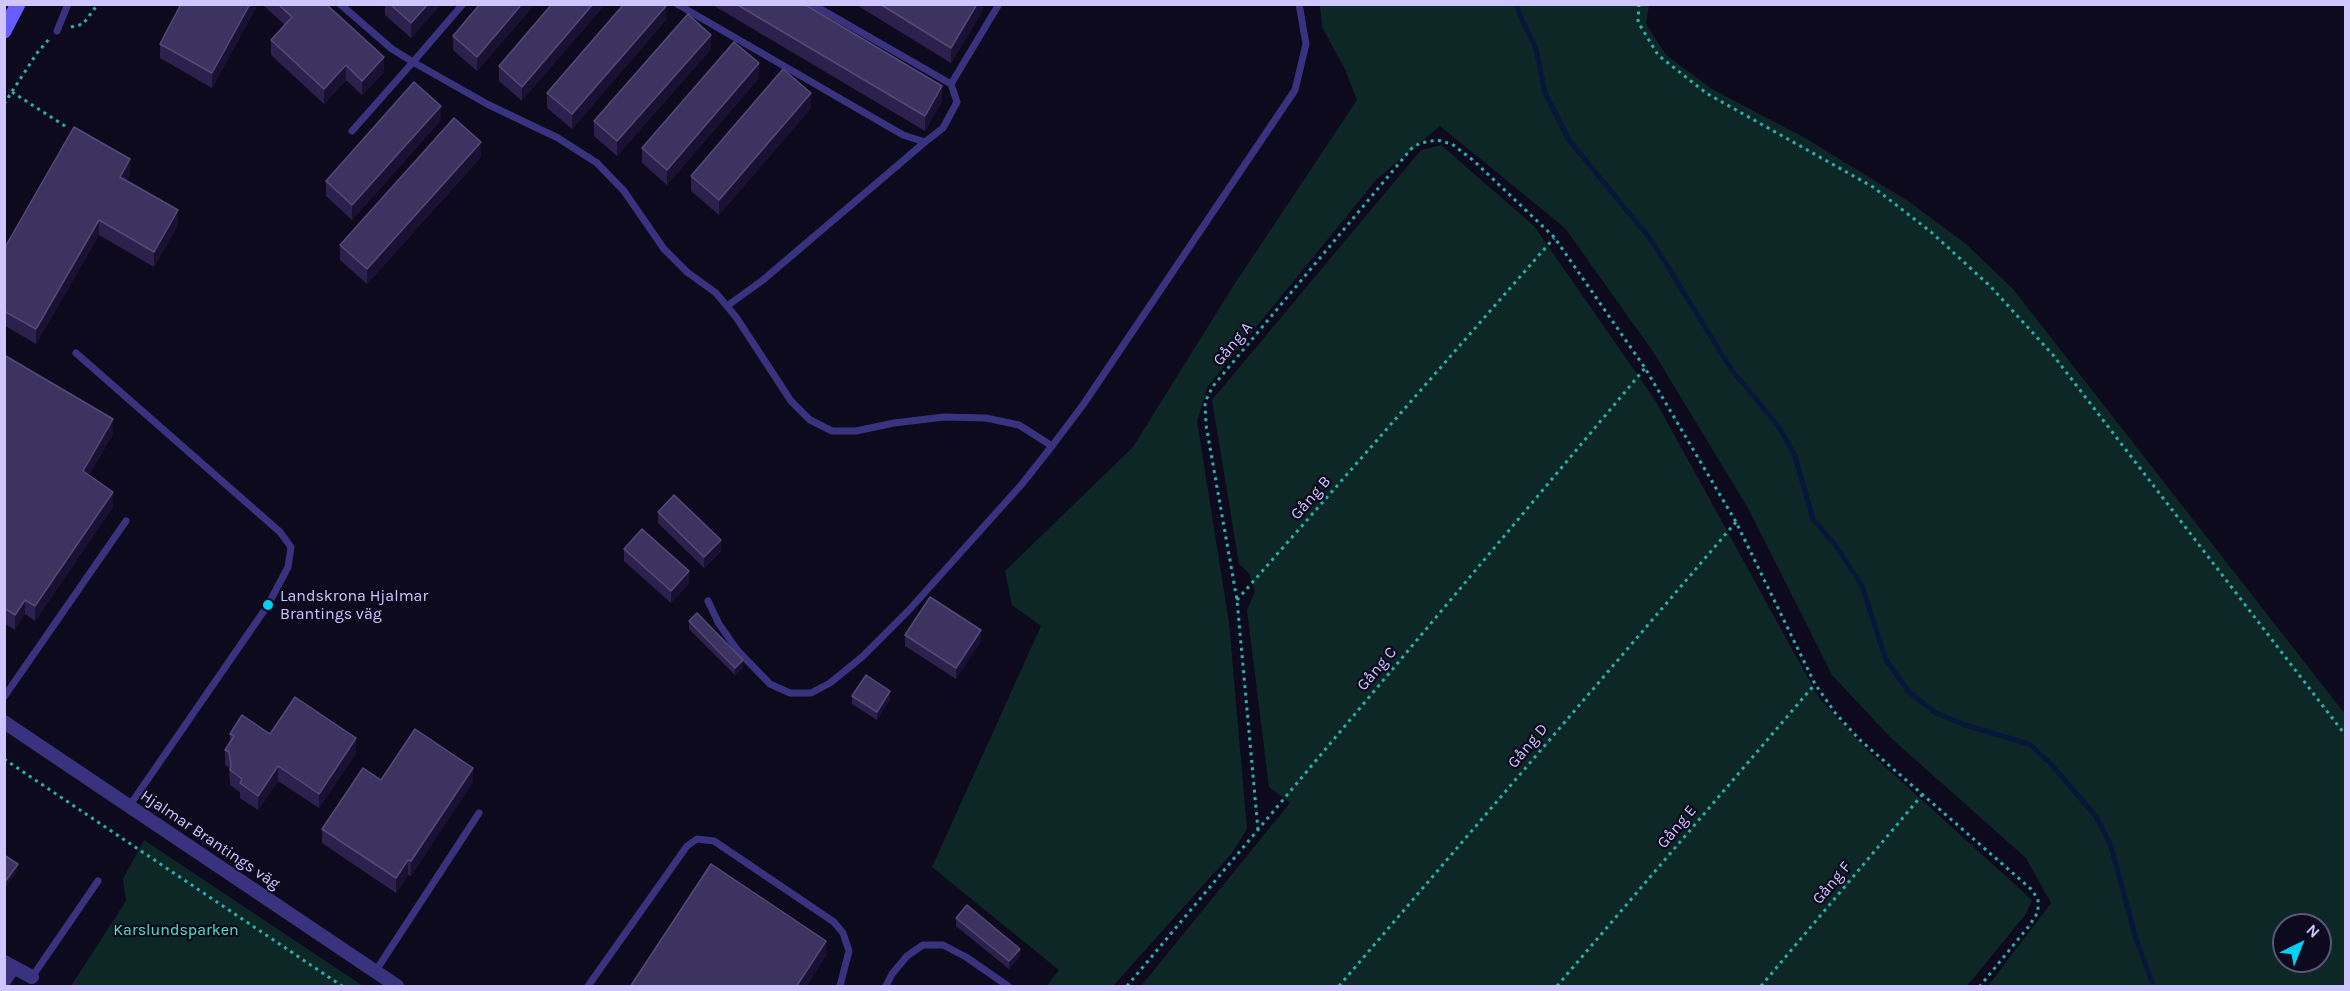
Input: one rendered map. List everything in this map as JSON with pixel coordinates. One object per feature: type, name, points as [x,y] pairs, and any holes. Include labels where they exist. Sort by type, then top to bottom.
[{"type":"main road","points":[[4,31],[18,4]]},
{"type":"street","name":"Hjalmar Brantings väg","points":[[4,722],[397,987]]},
{"type":"street","points":[[4,981],[9,965],[32,977]]},
{"type":"lane","points":[[57,31],[68,4]]},
{"type":"lane","points":[[340,4],[392,49],[413,62],[487,104],[558,138],[597,163],[624,190],[664,249],[687,272],[716,293],[727,306],[791,401],[810,420],[832,431],[856,431],[894,423],[944,417],[986,418],[1020,425],[1052,446]]},
{"type":"lane","points":[[352,131],[463,4]]},
{"type":"lane","points":[[677,4],[903,135],[925,142]]},
{"type":"lane","points":[[727,306],[763,280],[943,128],[957,102],[951,84],[812,4]]},
{"type":"lane","points":[[951,84],[999,4]]},
{"type":"lane","points":[[708,601],[719,624],[738,651],[770,684],[790,693],[811,693],[830,683],[862,657],[909,610],[1022,484],[1083,405],[1295,90],[1306,44],[1299,4]]},
{"type":"lane","points":[[76,353],[280,532],[291,547],[288,567],[268,605],[130,805]]},
{"type":"lane","points":[[4,697],[126,521]]},
{"type":"lane","points":[[375,972],[479,813]]},
{"type":"lane","points":[[588,987],[687,846],[696,839],[714,841],[834,922],[843,933],[849,951],[840,987]]},
{"type":"lane","points":[[32,977],[98,881]]},
{"type":"lane","points":[[886,987],[892,974],[907,956],[923,945],[943,945],[966,957],[1008,987]]},
{"type":"path","points":[[4,104],[36,53],[57,31],[83,24],[98,4]]},
{"type":"path","points":[[1640,4],[1638,22],[1658,55],[1706,93],[1873,187],[1931,232],[1991,286],[2053,355],[2346,736]]},
{"type":"path","points":[[12,92],[65,126]]},
{"type":"path","name":"Gång A","points":[[1237,600],[1206,425],[1205,402],[1213,386],[1411,149],[1420,142],[1437,140],[1452,144],[1474,161],[1554,237]]},
{"type":"path","points":[[1554,237],[1645,368],[1736,522],[1815,684],[1836,714],[1860,740],[2031,889],[2038,899],[2038,912],[2029,926],[1980,987]]},
{"type":"path","name":"Gång B","points":[[1237,600],[1554,237]]},
{"type":"path","name":"Gång C","points":[[1127,987],[1645,368]]},
{"type":"path","name":"Gång D","points":[[1340,987],[1736,522]]},
{"type":"path","points":[[1237,600],[1258,830]]},
{"type":"path","name":"Gång E","points":[[1557,987],[1815,684]]},
{"type":"path","points":[[4,759],[342,987]]},
{"type":"path","name":"Gång F","points":[[1761,987],[1922,795]]},
{"type":"green space","points":[[1320,5],[1649,5],[1646,24],[1666,55],[1712,89],[1805,138],[1908,201],[1966,244],[2013,289],[2345,714],[2345,986],[1988,986],[2051,903],[2026,858],[1891,738],[1832,675],[1748,508],[1654,353],[1565,228],[1440,126],[1376,180],[1208,386],[1197,421],[1229,623],[1247,829],[1232,853],[1113,986],[1047,986],[1059,970],[932,867],[1041,626],[1012,605],[1005,571],[1133,447],[1232,288],[1357,100],[1345,69],[1322,27]]},
{"type":"green space","points":[[1441,145],[1534,226],[1655,400],[1819,698],[1868,751],[2032,900],[2026,914],[1967,986],[1141,986],[1290,803],[1269,787],[1247,610],[1255,592],[1249,573],[1239,564],[1212,400],[1421,150]]},
{"type":"green space","name":"Karslundsparken","points":[[144,840],[363,986],[71,986],[126,901],[123,879]]},
{"type":"building","points":[[181,4],[250,4],[212,73],[160,44]]},
{"type":"building","points":[[278,4],[326,4],[384,57],[362,81],[346,65],[324,89],[271,40],[292,17]]},
{"type":"building","points":[[390,4],[428,4],[411,23]]},
{"type":"building","points":[[480,4],[522,4],[477,57],[453,36]]},
{"type":"building","points":[[552,4],[593,4],[522,87],[499,66]]},
{"type":"building","points":[[624,4],[665,4],[666,6],[572,114],[547,93]]},
{"type":"building","points":[[736,4],[804,4],[942,86],[925,116]]},
{"type":"building","points":[[880,4],[977,4],[951,48]]},
{"type":"building","points":[[688,14],[711,35],[617,141],[594,121]]},
{"type":"building","points":[[734,42],[759,63],[667,170],[642,148]]},
{"type":"building","points":[[783,69],[811,93],[719,200],[691,176]]},
{"type":"building","points":[[414,82],[441,106],[352,205],[326,181]]},
{"type":"building","points":[[454,118],[481,142],[367,269],[340,245]]},
{"type":"building","points":[[74,127],[130,159],[120,177],[178,210],[154,252],[99,220],[36,329],[4,311],[4,249]]},
{"type":"building","points":[[4,355],[113,419],[83,471],[113,492],[35,606],[25,600],[15,615],[4,608]]},
{"type":"building","points":[[674,495],[721,540],[704,557],[658,512]]},
{"type":"building","points":[[642,529],[689,571],[671,591],[624,549]]},
{"type":"building","points":[[930,597],[981,630],[956,668],[905,635]]},
{"type":"building","points":[[697,613],[743,660],[735,668],[689,621]]},
{"type":"building","points":[[866,675],[890,691],[877,712],[852,696]]},
{"type":"building","points":[[295,697],[356,738],[319,794],[278,766],[258,796],[240,783],[242,779],[230,770],[229,752],[225,750],[234,736],[230,734],[242,715],[270,734]]},
{"type":"building","points":[[415,729],[473,768],[411,861],[408,860],[396,878],[322,829],[363,768],[381,780]]},
{"type":"building","points":[[4,855],[18,864],[4,883]]},
{"type":"building","points":[[711,864],[826,941],[796,987],[630,987]]},
{"type":"building","points":[[967,905],[1020,949],[1009,961],[956,918]]},
{"type":"waterway","points":[[1517,4],[1536,49],[1545,93],[1569,140],[1652,241],[1731,369],[1779,427],[1795,456],[1813,519],[1836,546],[1862,586],[1886,660],[1909,692],[1936,713],[1965,725],[2029,744],[2050,763],[2095,815],[2111,846],[2136,939],[2152,982]]},
{"type":"place","name":"Landskrona Hjalmar Brantings väg","points":[[268,605]]}]
